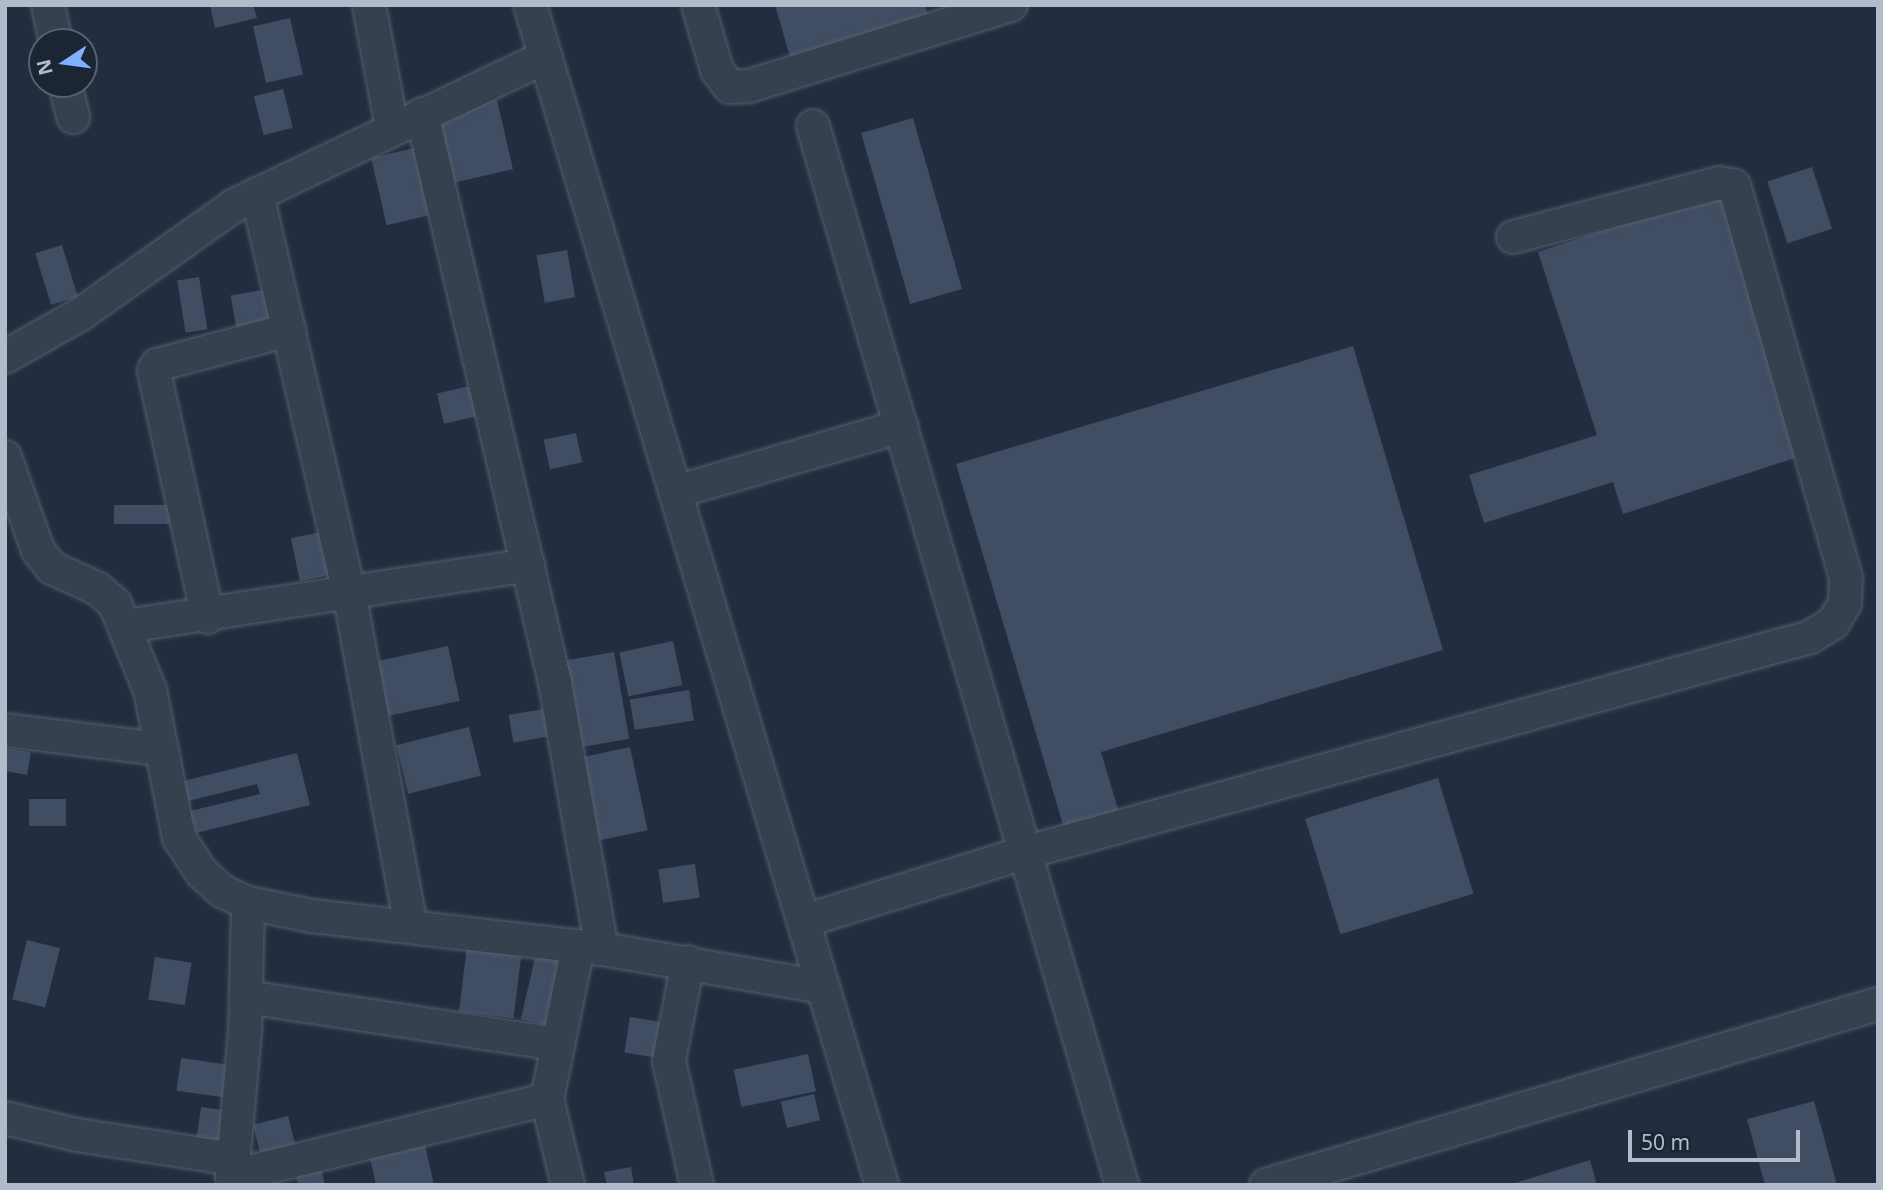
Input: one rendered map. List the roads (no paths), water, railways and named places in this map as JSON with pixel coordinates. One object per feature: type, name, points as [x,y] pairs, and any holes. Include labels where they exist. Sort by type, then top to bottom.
[{"type":"street","points":[[48,5],[53,28]]},
{"type":"street","points":[[369,5],[392,128]]},
{"type":"street","points":[[530,5],[882,1185]]},
{"type":"street","points":[[698,5],[717,70],[730,87],[760,83],[949,14],[1011,5]]},
{"type":"street","points":[[5,357],[81,314],[257,194],[545,57]]},
{"type":"street","points":[[68,98],[72,117]]},
{"type":"street","points":[[422,114],[555,683],[590,948],[558,1044],[547,1099],[563,1184]]},
{"type":"street","points":[[813,126],[1122,1185]]},
{"type":"street","points":[[804,921],[1027,852],[1810,636],[1833,623],[1845,603],[1846,578],[1734,186],[1719,183],[1513,237]]},
{"type":"street","points":[[257,194],[349,592],[411,926]]},
{"type":"street","points":[[208,617],[154,371],[157,365],[289,330]]},
{"type":"street","points":[[675,492],[902,426]]},
{"type":"street","points":[[5,457],[38,550],[52,568],[106,595],[126,626],[150,690],[159,749],[179,838],[190,856],[222,891],[248,903],[688,962],[823,986]]},
{"type":"street","points":[[126,626],[208,617],[527,565]]},
{"type":"street","points":[[5,730],[159,749]]},
{"type":"street","points":[[234,1173],[246,997],[248,903]]},
{"type":"street","points":[[688,962],[668,1061],[697,1185]]},
{"type":"street","points":[[246,997],[558,1044]]},
{"type":"street","points":[[1266,1185],[1878,1004]]},
{"type":"street","points":[[5,1118],[234,1173],[547,1099]]}]
